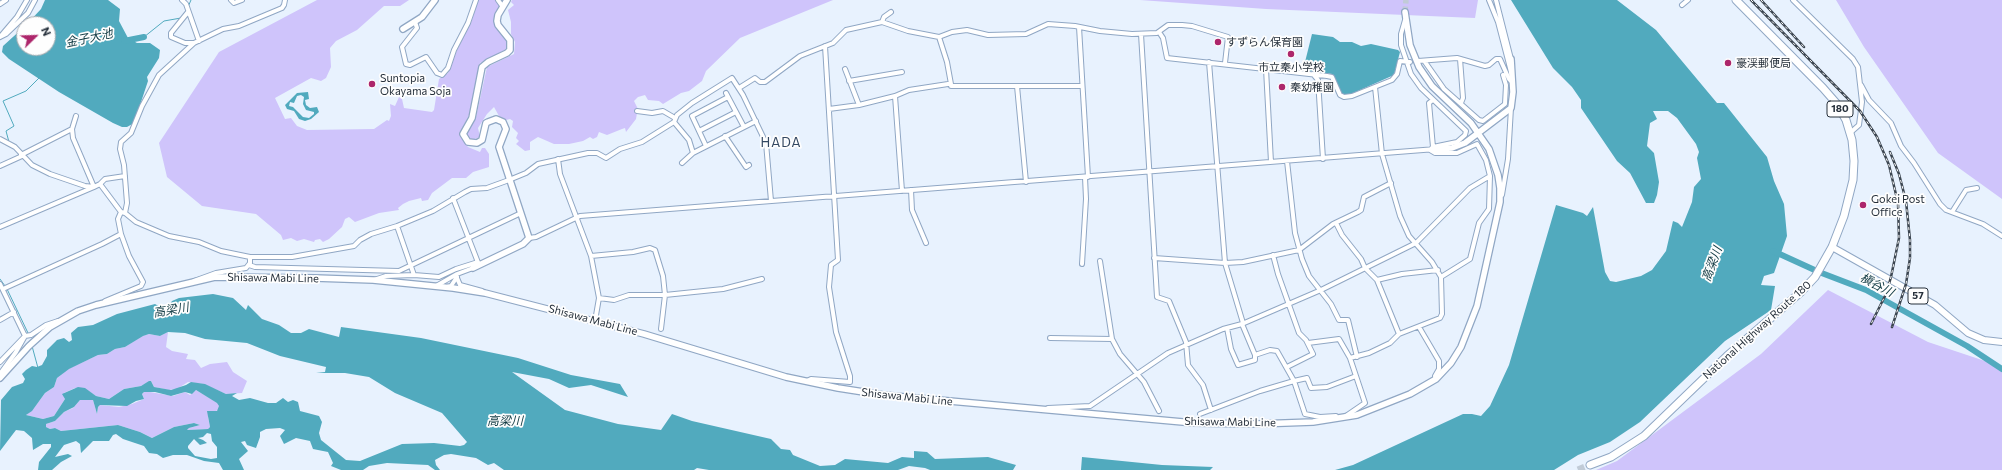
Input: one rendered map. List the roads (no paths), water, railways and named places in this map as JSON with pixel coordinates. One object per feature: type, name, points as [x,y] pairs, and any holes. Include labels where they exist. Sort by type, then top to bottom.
[{"type":"highway","name":"National Highway Route 180","points":[[1590,465],[1611,457],[1644,436],[1727,356],[1802,291],[1815,277],[1832,247],[1844,216],[1853,180],[1854,152],[1850,133],[1842,113],[1830,96],[1736,0]]},
{"type":"main road","points":[[403,29],[422,17],[435,0]]},
{"type":"main road","points":[[473,268],[478,264],[523,244],[529,238],[499,147],[506,130],[503,122],[496,119],[486,123],[482,140],[477,143],[468,142],[463,134],[472,118],[482,67],[488,62],[507,53],[511,47],[510,40],[498,25],[497,21],[507,0]]},
{"type":"main road","name":"Shisawa Mabi Line","points":[[0,378],[29,346],[60,321],[78,311],[193,281],[215,277],[238,276],[373,280],[450,287],[485,293],[595,321],[806,382],[884,395],[1040,410],[1224,424],[1313,422],[1346,417],[1410,394],[1436,379],[1451,363],[1461,347],[1477,306],[1498,212],[1500,188],[1498,175],[1489,149],[1478,132],[1424,76],[1410,45],[1405,12]]},
{"type":"main road","points":[[1433,149],[1459,146],[1511,108],[1511,59]]},
{"type":"main road","name":"57","points":[[1832,247],[1935,305],[1968,333],[1984,340],[2002,342]]},
{"type":"street","points":[[0,4],[6,0]]},
{"type":"street","points":[[0,37],[17,17],[27,0]]},
{"type":"street","points":[[0,37],[6,34],[28,13],[36,0]]},
{"type":"street","points":[[182,0],[187,2],[188,12],[199,41]]},
{"type":"street","points":[[231,0],[234,3],[242,0]]},
{"type":"street","points":[[104,303],[143,284],[142,278],[129,256],[121,234],[118,219],[128,203],[120,149],[121,142],[131,133],[142,106],[159,76],[194,43],[223,29],[239,26],[282,8],[285,0]]},
{"type":"street","points":[[415,22],[417,28],[402,47],[406,64],[410,65],[426,57],[437,73],[442,74],[448,68],[454,50],[468,23],[476,0]]},
{"type":"street","points":[[498,0],[503,7]]},
{"type":"street","points":[[1489,0],[1498,22],[1509,70],[1512,74]]},
{"type":"street","points":[[1496,0],[1511,59]]},
{"type":"street","points":[[1682,5],[1688,0]]},
{"type":"street","points":[[1793,0],[1856,63],[1860,73],[1862,102],[1859,125],[1850,133]]},
{"type":"street","points":[[188,12],[171,33],[171,37],[185,43],[194,43]]},
{"type":"street","points":[[882,22],[884,17],[891,12]]},
{"type":"street","points":[[529,238],[536,237],[576,217],[1382,154],[1433,149],[1457,142],[1466,131],[1421,88],[1408,62],[1401,45],[1401,34],[1405,20]]},
{"type":"street","points":[[739,88],[755,78],[760,82],[765,82],[800,56],[836,41],[846,30],[882,22],[908,31],[939,37],[952,32],[967,30],[988,35],[1026,34],[1048,24],[1079,26],[1107,32],[1141,34],[1159,32],[1166,26],[1192,26],[1228,37],[1225,63]]},
{"type":"street","points":[[1079,26],[1086,177],[1082,264]]},
{"type":"street","points":[[1159,32],[1163,38],[1166,58],[1225,63],[1332,77],[1340,95],[1344,97],[1352,96],[1394,78],[1397,74],[1400,61],[1408,62]]},
{"type":"street","points":[[1141,34],[1157,297],[1169,301],[1186,345],[1188,365],[1203,385],[1211,410]]},
{"type":"street","points":[[939,37],[947,62],[951,84]]},
{"type":"street","points":[[806,382],[811,379],[850,382],[850,376],[836,332],[829,287],[831,264],[838,260],[825,46]]},
{"type":"street","points":[[1418,61],[1425,62],[1448,58],[1460,59],[1485,66],[1489,65],[1496,59],[1500,59],[1509,80],[1512,82]]},
{"type":"street","points":[[1460,59],[1463,98],[1461,103]]},
{"type":"street","points":[[1209,62],[1225,263],[1243,324],[1255,355],[1255,360],[1238,365],[1231,349],[1227,328]]},
{"type":"street","points":[[1425,62],[1444,89],[1479,120],[1483,121],[1505,104],[1506,85],[1503,75]]},
{"type":"street","points":[[845,69],[860,106]]},
{"type":"street","points":[[1266,69],[1271,162]]},
{"type":"street","points":[[850,81],[902,72]]},
{"type":"street","points":[[1313,74],[1318,80],[1323,158]]},
{"type":"street","points":[[100,184],[123,213],[136,222],[165,235],[200,242],[221,250],[250,257],[292,257],[354,246],[371,234],[397,226],[433,211],[453,198],[471,189],[487,188],[509,180],[526,173],[538,164],[593,152],[606,158],[622,149],[642,142],[675,120],[680,112],[692,103],[732,78],[739,88],[756,121],[768,149],[771,201]]},
{"type":"street","points":[[829,109],[860,106],[895,96],[909,90],[951,84],[951,86],[1082,86]]},
{"type":"street","points":[[1861,85],[1869,100],[1891,123],[1901,146],[1914,163],[1934,197],[1946,210],[1983,224],[2002,236]]},
{"type":"street","points":[[1017,86],[1026,182]]},
{"type":"street","points":[[1350,358],[1368,353],[1390,343],[1399,334],[1419,327],[1442,316],[1441,277],[1438,270],[1410,236],[1400,216],[1382,154],[1375,87]]},
{"type":"street","points":[[706,146],[692,116],[727,95],[744,127]]},
{"type":"street","points":[[895,96],[902,191]]},
{"type":"street","points":[[1433,100],[1429,103],[1433,149],[1436,153],[1457,153],[1477,144],[1486,160],[1490,176],[1489,209],[1479,223],[1470,259],[1441,277]]},
{"type":"street","points":[[1498,212],[1508,159],[1511,108]]},
{"type":"street","points":[[637,111],[652,114],[663,111],[675,120],[688,140],[694,153]]},
{"type":"street","points":[[699,131],[736,112]]},
{"type":"street","points":[[76,116],[72,129],[74,141],[94,187]]},
{"type":"street","points":[[682,163],[694,153],[706,146],[756,121]]},
{"type":"street","points":[[0,166],[72,129]]},
{"type":"street","points":[[725,136],[746,167],[749,165]]},
{"type":"street","points":[[0,139],[15,147],[32,165],[74,183],[94,187]]},
{"type":"street","points":[[558,160],[560,174],[591,256],[599,298],[595,321]]},
{"type":"street","points":[[1287,161],[1299,250],[1309,276],[1321,290],[1339,320],[1348,320],[1357,357]]},
{"type":"street","points":[[0,227],[94,187],[105,179],[125,176]]},
{"type":"street","points":[[1040,410],[1090,406],[1168,353],[1227,328],[1243,324],[1321,290],[1416,243],[1470,188],[1490,176]]},
{"type":"street","points":[[1154,258],[1225,263],[1243,262],[1299,250],[1336,223],[1361,210],[1364,197],[1391,183]]},
{"type":"street","points":[[1952,212],[1966,190],[1977,188]]},
{"type":"street","points":[[911,190],[912,210],[926,244]]},
{"type":"street","points":[[373,280],[386,276],[414,275],[439,277],[456,269],[478,264],[453,198]]},
{"type":"street","points":[[249,265],[254,267],[399,271],[521,213]]},
{"type":"street","points":[[1336,223],[1342,235],[1361,259],[1365,268],[1378,280],[1399,334]]},
{"type":"street","points":[[397,226],[412,265],[414,275]]},
{"type":"street","points":[[3,289],[121,234]]},
{"type":"street","points":[[591,256],[653,249],[663,276],[665,295],[661,329]]},
{"type":"street","points":[[1273,255],[1278,274],[1299,333],[1308,343],[1313,354],[1287,367]]},
{"type":"street","points":[[193,281],[216,273],[246,268],[249,265],[250,257]]},
{"type":"street","points":[[1100,261],[1112,339],[1120,354],[1137,373],[1159,411]]},
{"type":"street","points":[[436,286],[473,268]]},
{"type":"street","points":[[1378,280],[1402,274],[1438,270]]},
{"type":"street","points":[[450,287],[455,277]]},
{"type":"street","points":[[455,277],[460,285],[480,290],[485,293]]},
{"type":"street","points":[[599,298],[614,300],[629,294],[665,295],[723,289],[762,279]]},
{"type":"street","points":[[0,284],[25,336]]},
{"type":"street","points":[[0,320],[14,312]]},
{"type":"street","points":[[0,362],[25,336],[31,335],[51,323],[60,321]]},
{"type":"street","points":[[1419,327],[1439,361],[1439,369],[1435,376],[1436,379]]},
{"type":"street","points":[[0,374],[16,352],[25,336]]},
{"type":"street","points":[[1050,338],[1112,339]]},
{"type":"street","points":[[1255,355],[1275,350],[1279,352],[1294,381],[1305,414],[1320,417],[1346,417],[1365,403],[1350,358],[1339,339],[1308,343]]},
{"type":"street","points":[[1200,414],[1306,378],[1311,388],[1327,387],[1356,376]]},
{"type":"water","points":[[45,0],[108,0],[120,9],[119,21],[128,38],[137,43],[150,43],[160,50],[159,58],[147,77],[148,81],[134,123],[127,127],[122,127],[113,123],[59,92],[9,59],[2,52],[3,46],[16,34],[16,56],[56,56],[56,16],[34,16],[41,9]]},
{"type":"water","points":[[1511,0],[1617,0],[1656,30],[1717,103],[1724,103],[1767,157],[1774,181],[1784,204],[1787,236],[1774,273],[1764,276],[1761,285],[1775,286],[1771,310],[1725,341],[1640,422],[1610,442],[1578,455],[1554,470],[1335,470],[1353,465],[1463,414],[1481,416],[1490,406],[1509,365],[1556,205],[1583,213],[1587,216],[1593,207],[1605,272],[1610,281],[1616,282],[1641,276],[1652,270],[1666,251],[1673,221],[1682,227],[1692,202],[1694,187],[1701,179],[1697,158],[1699,152],[1696,144],[1677,118],[1668,111],[1653,111],[1657,119],[1650,123],[1647,146],[1654,153],[1659,182],[1654,203],[1646,203],[1630,173],[1617,161],[1581,108],[1581,100],[1572,87],[1553,68]]},
{"type":"water","points":[[1312,34],[1333,37],[1340,42],[1352,42],[1361,46],[1371,44],[1398,50],[1400,52],[1394,75],[1351,94],[1342,94],[1332,74],[1303,70]]},
{"type":"water","points":[[308,92],[309,99],[305,100],[306,105],[310,108],[317,107],[319,112],[311,119],[305,121],[299,119],[294,111],[287,109],[285,105],[297,93]],"holes":[[[301,95],[304,97],[303,104],[306,110],[314,112],[314,114],[309,118],[303,117],[293,107],[289,106],[290,102],[294,103],[297,96]]]},
{"type":"water","name":"高梁川","points":[[213,294],[233,298],[246,310],[248,305],[262,319],[279,325],[291,333],[301,333],[309,329],[339,337],[341,327],[421,338],[518,358],[571,375],[620,384],[628,397],[591,385],[569,388],[549,379],[512,372],[565,410],[618,424],[661,430],[672,414],[692,421],[771,439],[781,449],[790,450],[793,455],[820,466],[835,465],[845,459],[888,463],[902,457],[914,458],[914,451],[927,452],[935,459],[988,457],[1016,465],[1013,470],[930,470],[909,466],[898,470],[709,470],[697,468],[694,470],[504,470],[494,463],[488,465],[476,458],[451,454],[444,455],[435,460],[436,465],[440,470],[435,470],[428,465],[387,463],[369,466],[363,470],[341,470],[331,466],[333,463],[328,452],[313,449],[310,441],[296,438],[284,444],[280,436],[285,430],[280,428],[266,429],[260,432],[260,437],[256,448],[247,445],[245,441],[241,442],[248,451],[239,459],[244,470],[223,470],[219,463],[204,461],[187,455],[173,455],[163,458],[157,454],[149,453],[144,446],[123,439],[116,434],[113,435],[109,441],[93,441],[81,453],[80,444],[76,441],[64,445],[55,457],[68,454],[72,456],[61,462],[52,470],[38,470],[39,462],[51,447],[51,444],[43,444],[33,450],[32,438],[24,431],[16,430],[0,451],[1,400],[12,387],[23,383],[25,379],[22,374],[26,370],[32,366],[37,367],[42,365],[47,356],[47,350],[57,340],[64,338],[69,342],[72,340],[71,333],[78,327],[93,325],[117,314],[155,304],[166,310],[172,301],[179,298]],"holes":[[[168,332],[185,333],[205,339],[247,343],[280,356],[326,367],[325,372],[316,373],[345,373],[369,377],[395,393],[442,413],[467,442],[460,446],[434,443],[402,444],[360,461],[346,460],[321,440],[319,433],[322,422],[319,416],[300,411],[298,402],[293,400],[288,402],[283,398],[276,403],[268,403],[250,398],[239,400],[232,396],[237,393],[226,394],[205,384],[191,382],[171,390],[154,387],[151,381],[149,381],[141,386],[124,389],[109,399],[96,396],[85,388],[78,387],[62,394],[65,399],[54,416],[43,419],[26,415],[32,411],[45,393],[54,387],[57,378],[69,369],[98,355],[107,354],[115,349],[125,347],[143,336],[149,334],[160,336]],[[196,390],[217,403],[219,406],[217,411],[207,411],[210,427],[208,429],[187,430],[200,425],[194,423],[174,427],[152,438],[140,432],[118,425],[61,431],[55,428],[50,429],[46,427],[46,424],[55,421],[64,412],[74,407],[80,400],[93,400],[97,414],[98,407],[100,405],[127,406],[144,399],[142,394],[144,392],[155,392],[171,396],[185,392],[192,394]],[[207,433],[211,434],[212,441],[217,447],[217,458],[211,459],[195,456],[188,448],[194,439],[200,445],[207,443],[198,438],[203,437]]]},
{"type":"water","points":[[1082,457],[1162,465],[1213,467],[1210,470],[1081,470]]},
{"type":"waterway","points":[[188,7],[191,0]]},
{"type":"waterway","points":[[144,37],[164,21],[181,18]]},
{"type":"waterway","name":"金子大池","points":[[124,41],[144,37]]},
{"type":"waterway","points":[[9,142],[6,131],[14,126],[3,101],[26,91],[39,78]]},
{"type":"waterway","name":"槇谷川","points":[[1773,251],[1819,272],[1866,290],[1967,346],[2002,369]]},
{"type":"waterway","points":[[0,279],[5,286]]},
{"type":"waterway","points":[[7,289],[28,333]]},
{"type":"waterway","points":[[32,346],[38,368]]},
{"type":"tunnel","points":[[1405,12],[1406,0]]},
{"type":"tunnel","points":[[1578,470],[1590,465]]},
{"type":"railway","points":[[1751,0],[1860,111],[1877,137],[1889,165],[1898,203],[1899,238],[1886,294],[1871,324]]},
{"type":"railway","points":[[1761,0],[1804,47]]},
{"type":"railway","points":[[1890,152],[1899,174],[1906,201],[1910,240],[1910,258],[1906,284],[1892,327]]},
{"type":"place","name":"すずらん保育園","points":[[1218,42]]},
{"type":"place","name":"市立秦小学校","points":[[1291,54]]},
{"type":"place","name":"豪渓郵便局","points":[[1728,63]]},
{"type":"place","name":"Suntopia Okayama Soja","points":[[372,84]]},
{"type":"place","name":"秦幼稚園","points":[[1282,87]]},
{"type":"place","name":"Gokei Post Office","points":[[1863,205]]},
{"type":"district","name":"HADA","points":[[781,143]]}]
